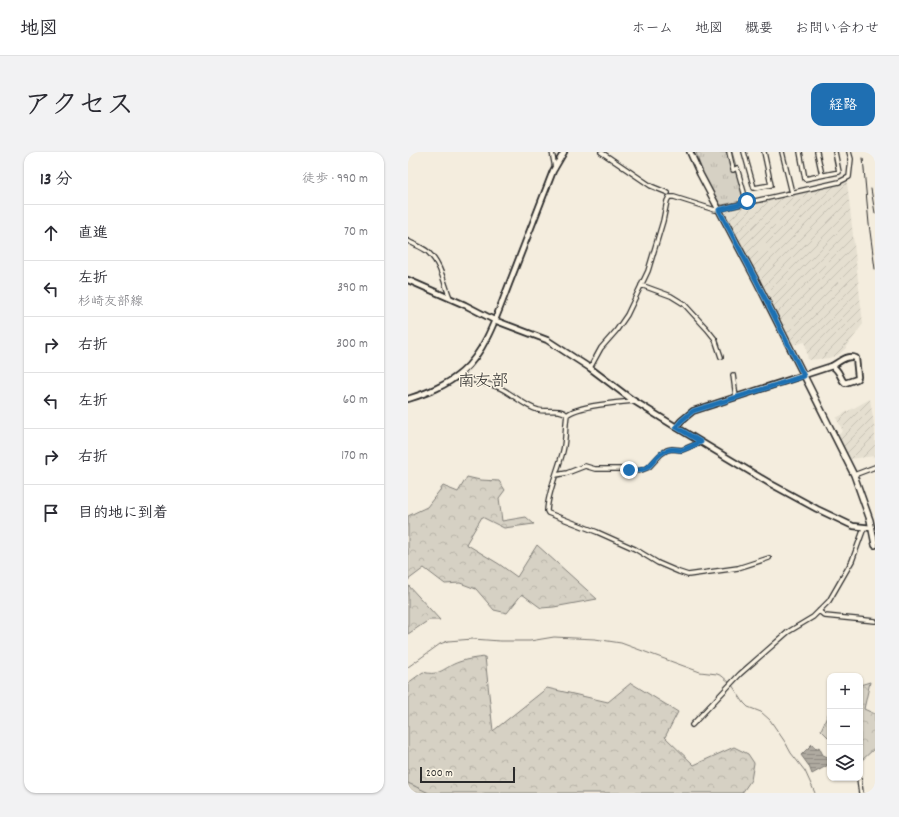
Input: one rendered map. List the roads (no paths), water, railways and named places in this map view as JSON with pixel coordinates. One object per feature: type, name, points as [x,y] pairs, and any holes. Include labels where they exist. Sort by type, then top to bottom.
[{"type":"main road","points":[[690,152],[854,475],[873,529],[875,546]]},
{"type":"street","points":[[552,152],[555,168]]},
{"type":"street","points":[[408,399],[442,386],[459,375],[478,353],[494,320],[555,168],[564,152]]},
{"type":"street","points":[[601,152],[651,186],[668,193]]},
{"type":"street","points":[[729,152],[733,170],[737,168],[748,202]]},
{"type":"street","points":[[744,152],[754,188],[771,185],[764,152]]},
{"type":"street","points":[[782,152],[792,193]]},
{"type":"street","points":[[800,152],[805,179],[839,172],[835,152]]},
{"type":"street","points":[[817,152],[822,175]]},
{"type":"street","points":[[590,368],[601,348],[616,331],[627,315],[648,271],[658,241],[669,198],[674,197],[711,210],[719,210],[748,202],[839,182],[848,177],[850,171],[851,158],[848,152]]},
{"type":"street","points":[[408,241],[426,250],[432,256],[440,270],[451,299]]},
{"type":"street","points":[[408,280],[494,320],[546,340],[590,368],[635,402],[772,484],[817,509],[853,526],[873,529]]},
{"type":"street","points":[[641,285],[671,296],[684,304],[708,329],[715,339],[721,357]]},
{"type":"street","points":[[676,427],[693,411],[804,376],[832,366],[838,362],[850,356],[856,358],[858,377],[854,381],[845,383],[838,369],[838,362]]},
{"type":"street","points":[[832,366],[838,369]]},
{"type":"street","points":[[459,375],[475,382],[501,389],[538,411],[564,411],[567,414]]},
{"type":"street","points":[[732,375],[736,397]]},
{"type":"street","points":[[567,414],[578,409],[607,404],[635,402]]},
{"type":"street","points":[[567,414],[566,438],[556,476],[548,497],[548,513],[636,549],[658,563],[688,575],[738,568],[769,558]]},
{"type":"street","points":[[556,476],[567,474],[585,466],[596,469],[639,471],[649,467],[661,454],[667,450],[682,450],[701,442]]},
{"type":"street","points":[[854,475],[875,467]]},
{"type":"street","points":[[692,725],[740,674],[788,632],[812,617],[829,601],[852,561],[864,528]]},
{"type":"street","points":[[819,611],[825,616],[875,621]]},
{"type":"street","points":[[859,781],[861,793]]},
{"type":"waterway","points":[[408,667],[440,644],[448,641],[473,639],[530,641],[554,637],[595,639],[621,643],[700,672],[717,674],[722,676],[730,683]]},
{"type":"waterway","points":[[732,685],[748,707],[761,712],[770,720],[791,753],[805,771],[815,793]]},
{"type":"railway","points":[[863,158],[875,269]]},
{"type":"railway","points":[[871,189],[875,213]]},
{"type":"district","name":"南友部","points":[[483,383]]}]
